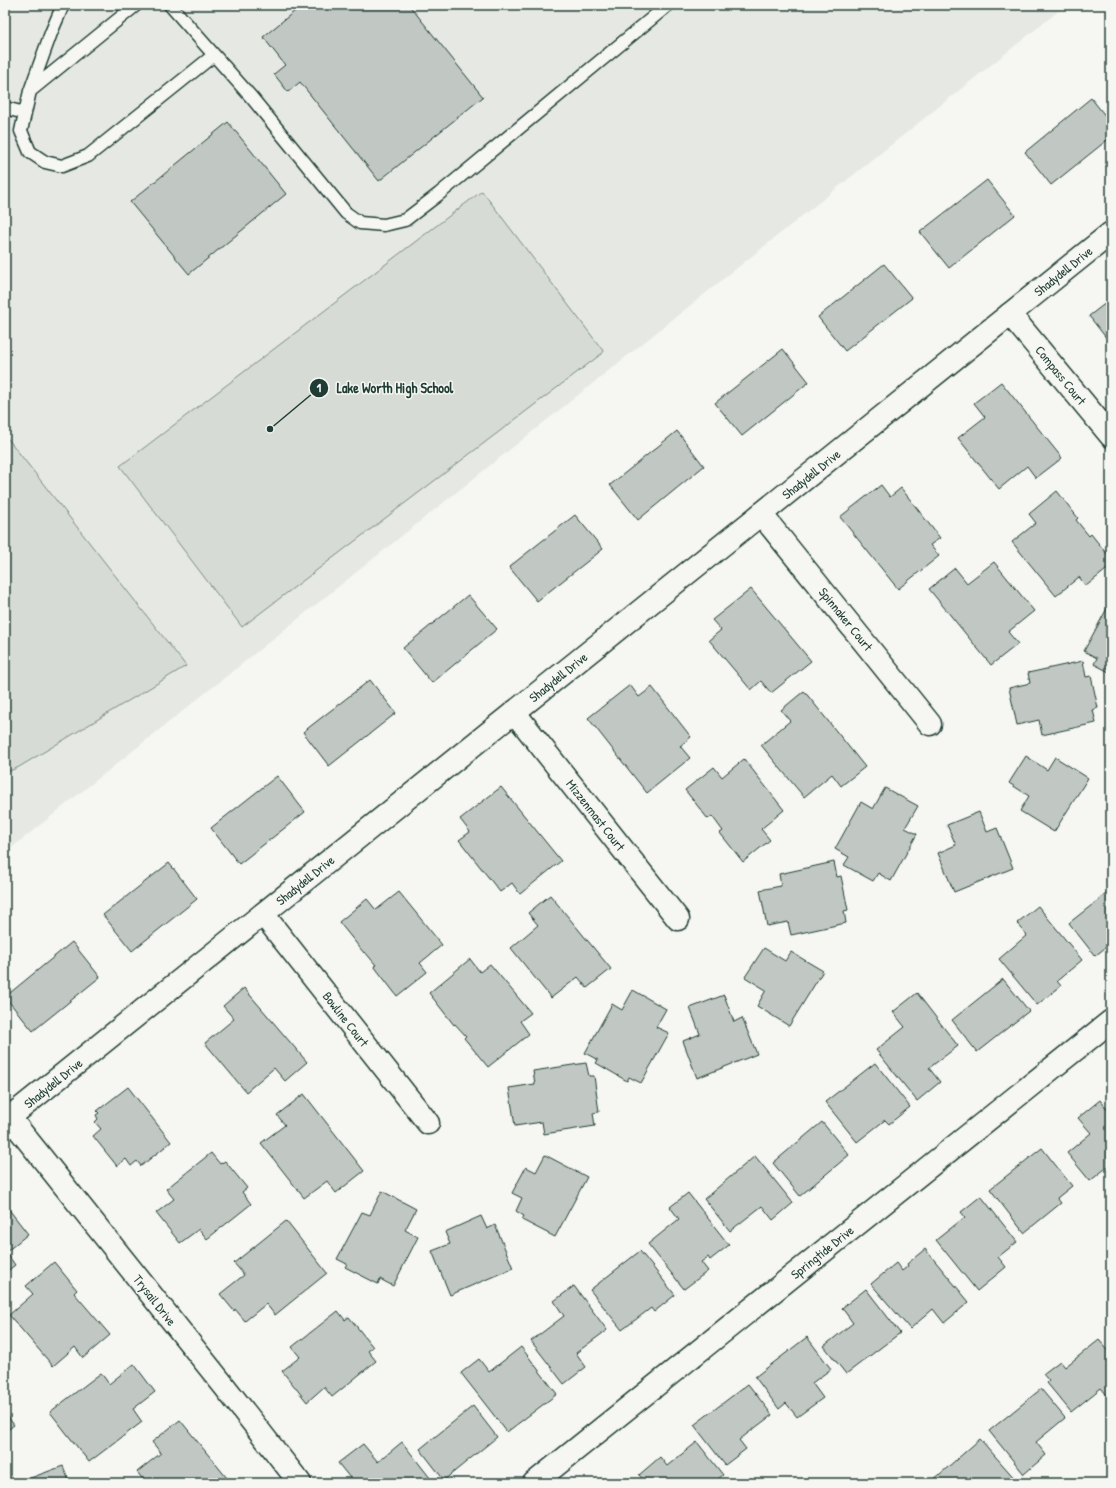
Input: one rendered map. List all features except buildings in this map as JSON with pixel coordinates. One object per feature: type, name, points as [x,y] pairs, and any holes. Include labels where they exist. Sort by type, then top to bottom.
[{"type":"street","name":"Shadydell Drive","points":[[7,1119],[1111,233]]},
{"type":"street","name":"Compass Court","points":[[1010,314],[1111,436]]},
{"type":"street","name":"Spinnaker Court","points":[[761,514],[930,724]]},
{"type":"street","name":"Mizzenmast Court","points":[[514,712],[678,919]]},
{"type":"street","name":"Bowline Court","points":[[263,914],[428,1123]]},
{"type":"street","name":"Springtide Drive","points":[[534,1483],[1111,1021]]},
{"type":"street","name":"Trysail Drive","points":[[7,1119],[225,1387],[300,1483]]},
{"type":"lane","points":[[63,5],[30,91],[21,131],[30,152],[45,162],[62,166],[88,156],[214,55]]},
{"type":"lane","points":[[30,91],[136,5]]},
{"type":"lane","points":[[170,5],[252,98],[346,213],[360,223],[384,225],[405,220],[439,194],[668,5]]},
{"type":"lane","points":[[5,108],[25,113]]},
{"type":"shaded area","points":[[5,5],[1066,5],[5,853]]},
{"type":"shaded area","points":[[482,191],[604,352],[242,627],[120,466]]},
{"type":"shaded area","points":[[5,435],[186,666],[19,767],[5,773]]},
{"type":"place","name":"Lake Worth High School","points":[[270,429]]}]
